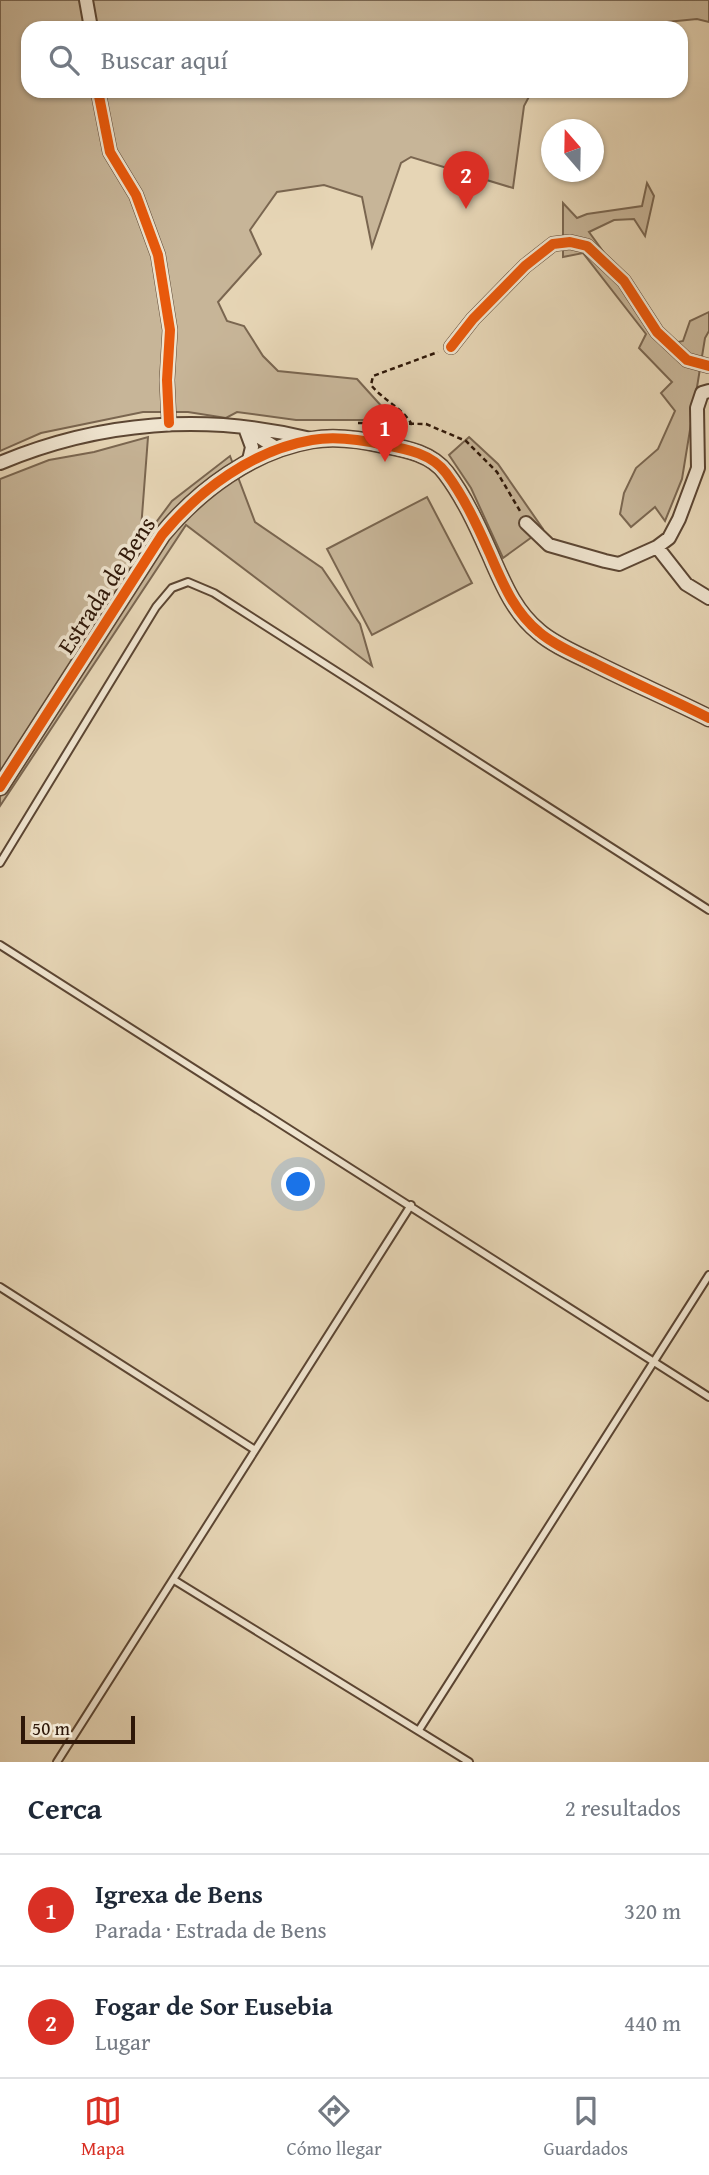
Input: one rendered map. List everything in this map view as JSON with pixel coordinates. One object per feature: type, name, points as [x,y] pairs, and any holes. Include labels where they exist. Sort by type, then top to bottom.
[{"type":"street","points":[[86,0],[90,21]]},
{"type":"street","points":[[99,98],[110,152],[136,195],[158,255],[170,330],[167,380],[169,423]]},
{"type":"street","points":[[451,347],[473,319],[525,266],[553,244],[570,242],[587,246],[624,281],[657,332],[687,360],[709,366]]},
{"type":"street","points":[[526,523],[550,545],[619,564],[657,547],[669,538],[679,519],[698,468],[697,408],[702,393],[709,391]]},
{"type":"street","points":[[0,463],[36,448],[87,434],[169,423],[273,429],[313,439]]},
{"type":"street","points":[[245,428],[278,449]]},
{"type":"street","points":[[245,428],[252,447],[248,464]]},
{"type":"street","points":[[273,429],[278,438],[278,449]]},
{"type":"street","name":"Estrada de Bens","points":[[0,787],[162,534],[184,509],[214,485],[248,464],[278,449],[313,439],[376,443],[415,450],[444,469],[460,493],[508,594],[522,615],[540,633],[709,718]]},
{"type":"street","points":[[657,547],[686,584],[709,597]]},
{"type":"lane","points":[[0,863],[156,607],[172,588],[188,582],[214,593],[709,910]]},
{"type":"lane","points":[[0,944],[709,1397]]},
{"type":"lane","points":[[57,1762],[411,1205]]},
{"type":"lane","points":[[419,1730],[709,1275]]},
{"type":"lane","points":[[0,1287],[255,1450]]},
{"type":"lane","points":[[174,1580],[470,1762]]},
{"type":"path","points":[[412,425],[408,416],[381,397],[371,385],[373,376],[451,347]]},
{"type":"shaded area","points":[[0,0],[709,0],[709,22],[697,19],[21,21],[21,98],[528,98],[524,106],[513,188],[411,157],[401,163],[372,247],[362,197],[324,185],[277,192],[250,230],[261,254],[218,302],[227,321],[244,326],[263,356],[278,371],[357,379],[394,420],[296,420],[237,412],[226,418],[188,412],[143,412],[41,433],[0,451]]},
{"type":"shaded area","points":[[647,183],[654,196],[645,236],[634,219],[614,220],[589,232],[655,323],[674,343],[683,341],[690,321],[709,312],[709,331],[705,338],[682,479],[665,521],[655,507],[631,527],[620,514],[624,493],[636,468],[658,449],[675,411],[661,393],[672,382],[639,348],[646,334],[583,253],[563,257],[563,203],[577,218],[587,214],[642,206]]},
{"type":"shaded area","points":[[148,437],[141,529],[151,529],[172,501],[230,456],[255,522],[322,568],[360,624],[372,666],[186,525],[0,806],[0,479],[49,460],[94,452]]},
{"type":"shaded area","points":[[469,437],[498,464],[543,529],[503,558],[471,488],[449,455]]},
{"type":"shaded area","points":[[427,497],[472,583],[372,635],[327,549]]},
{"type":"cycle path","points":[[99,98],[110,152],[136,195],[158,255],[170,330],[167,380],[169,423]]},
{"type":"cycle path","points":[[451,347],[473,319],[525,266],[553,244],[570,242],[587,246],[624,281],[657,332],[687,360],[709,366]]},
{"type":"cycle path","points":[[0,787],[162,535],[177,518],[210,488],[248,463],[290,445],[330,438],[376,443],[410,451],[434,461],[459,492],[509,595],[530,624],[565,649],[709,718]]},
{"type":"place","name":"Fogar de Sor Eusebia","points":[[466,209]]},
{"type":"place","name":"Igrexa de Bens","points":[[385,462]]}]
